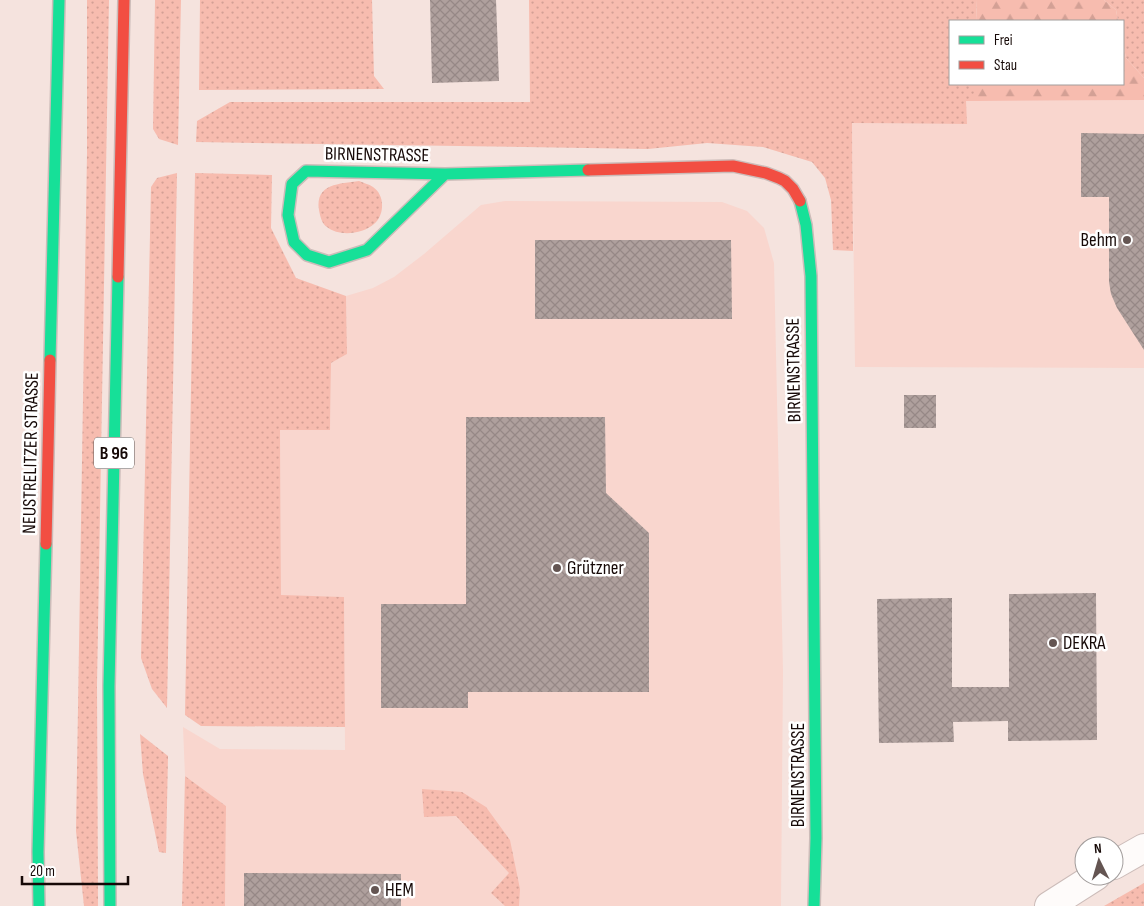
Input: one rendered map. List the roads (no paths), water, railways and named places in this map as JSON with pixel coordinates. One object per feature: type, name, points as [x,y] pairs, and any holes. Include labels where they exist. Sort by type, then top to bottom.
[{"type":"main road","name":"NEUSTRELITZER STRASSE","points":[[39,906],[38,852],[55,199],[58,0]]},
{"type":"main road","name":"B 96","points":[[110,906],[109,686],[124,0]]},
{"type":"main road","name":"BIRNENSTRASSE","points":[[445,174],[367,250],[329,262],[307,255],[294,242],[288,215],[292,184],[306,171],[445,174],[733,166],[768,174],[785,182],[798,197],[808,229],[811,276],[816,838],[814,906]]},
{"type":"street","points":[[1124,859],[1144,848]]},
{"type":"street","points":[[1049,906],[1080,886]]},
{"type":"place","name":"Behm","points":[[1127,240]]},
{"type":"place","name":"Grützner","points":[[557,568]]},
{"type":"place","name":"DEKRA","points":[[1053,643]]},
{"type":"place","name":"HEM","points":[[375,890]]}]
